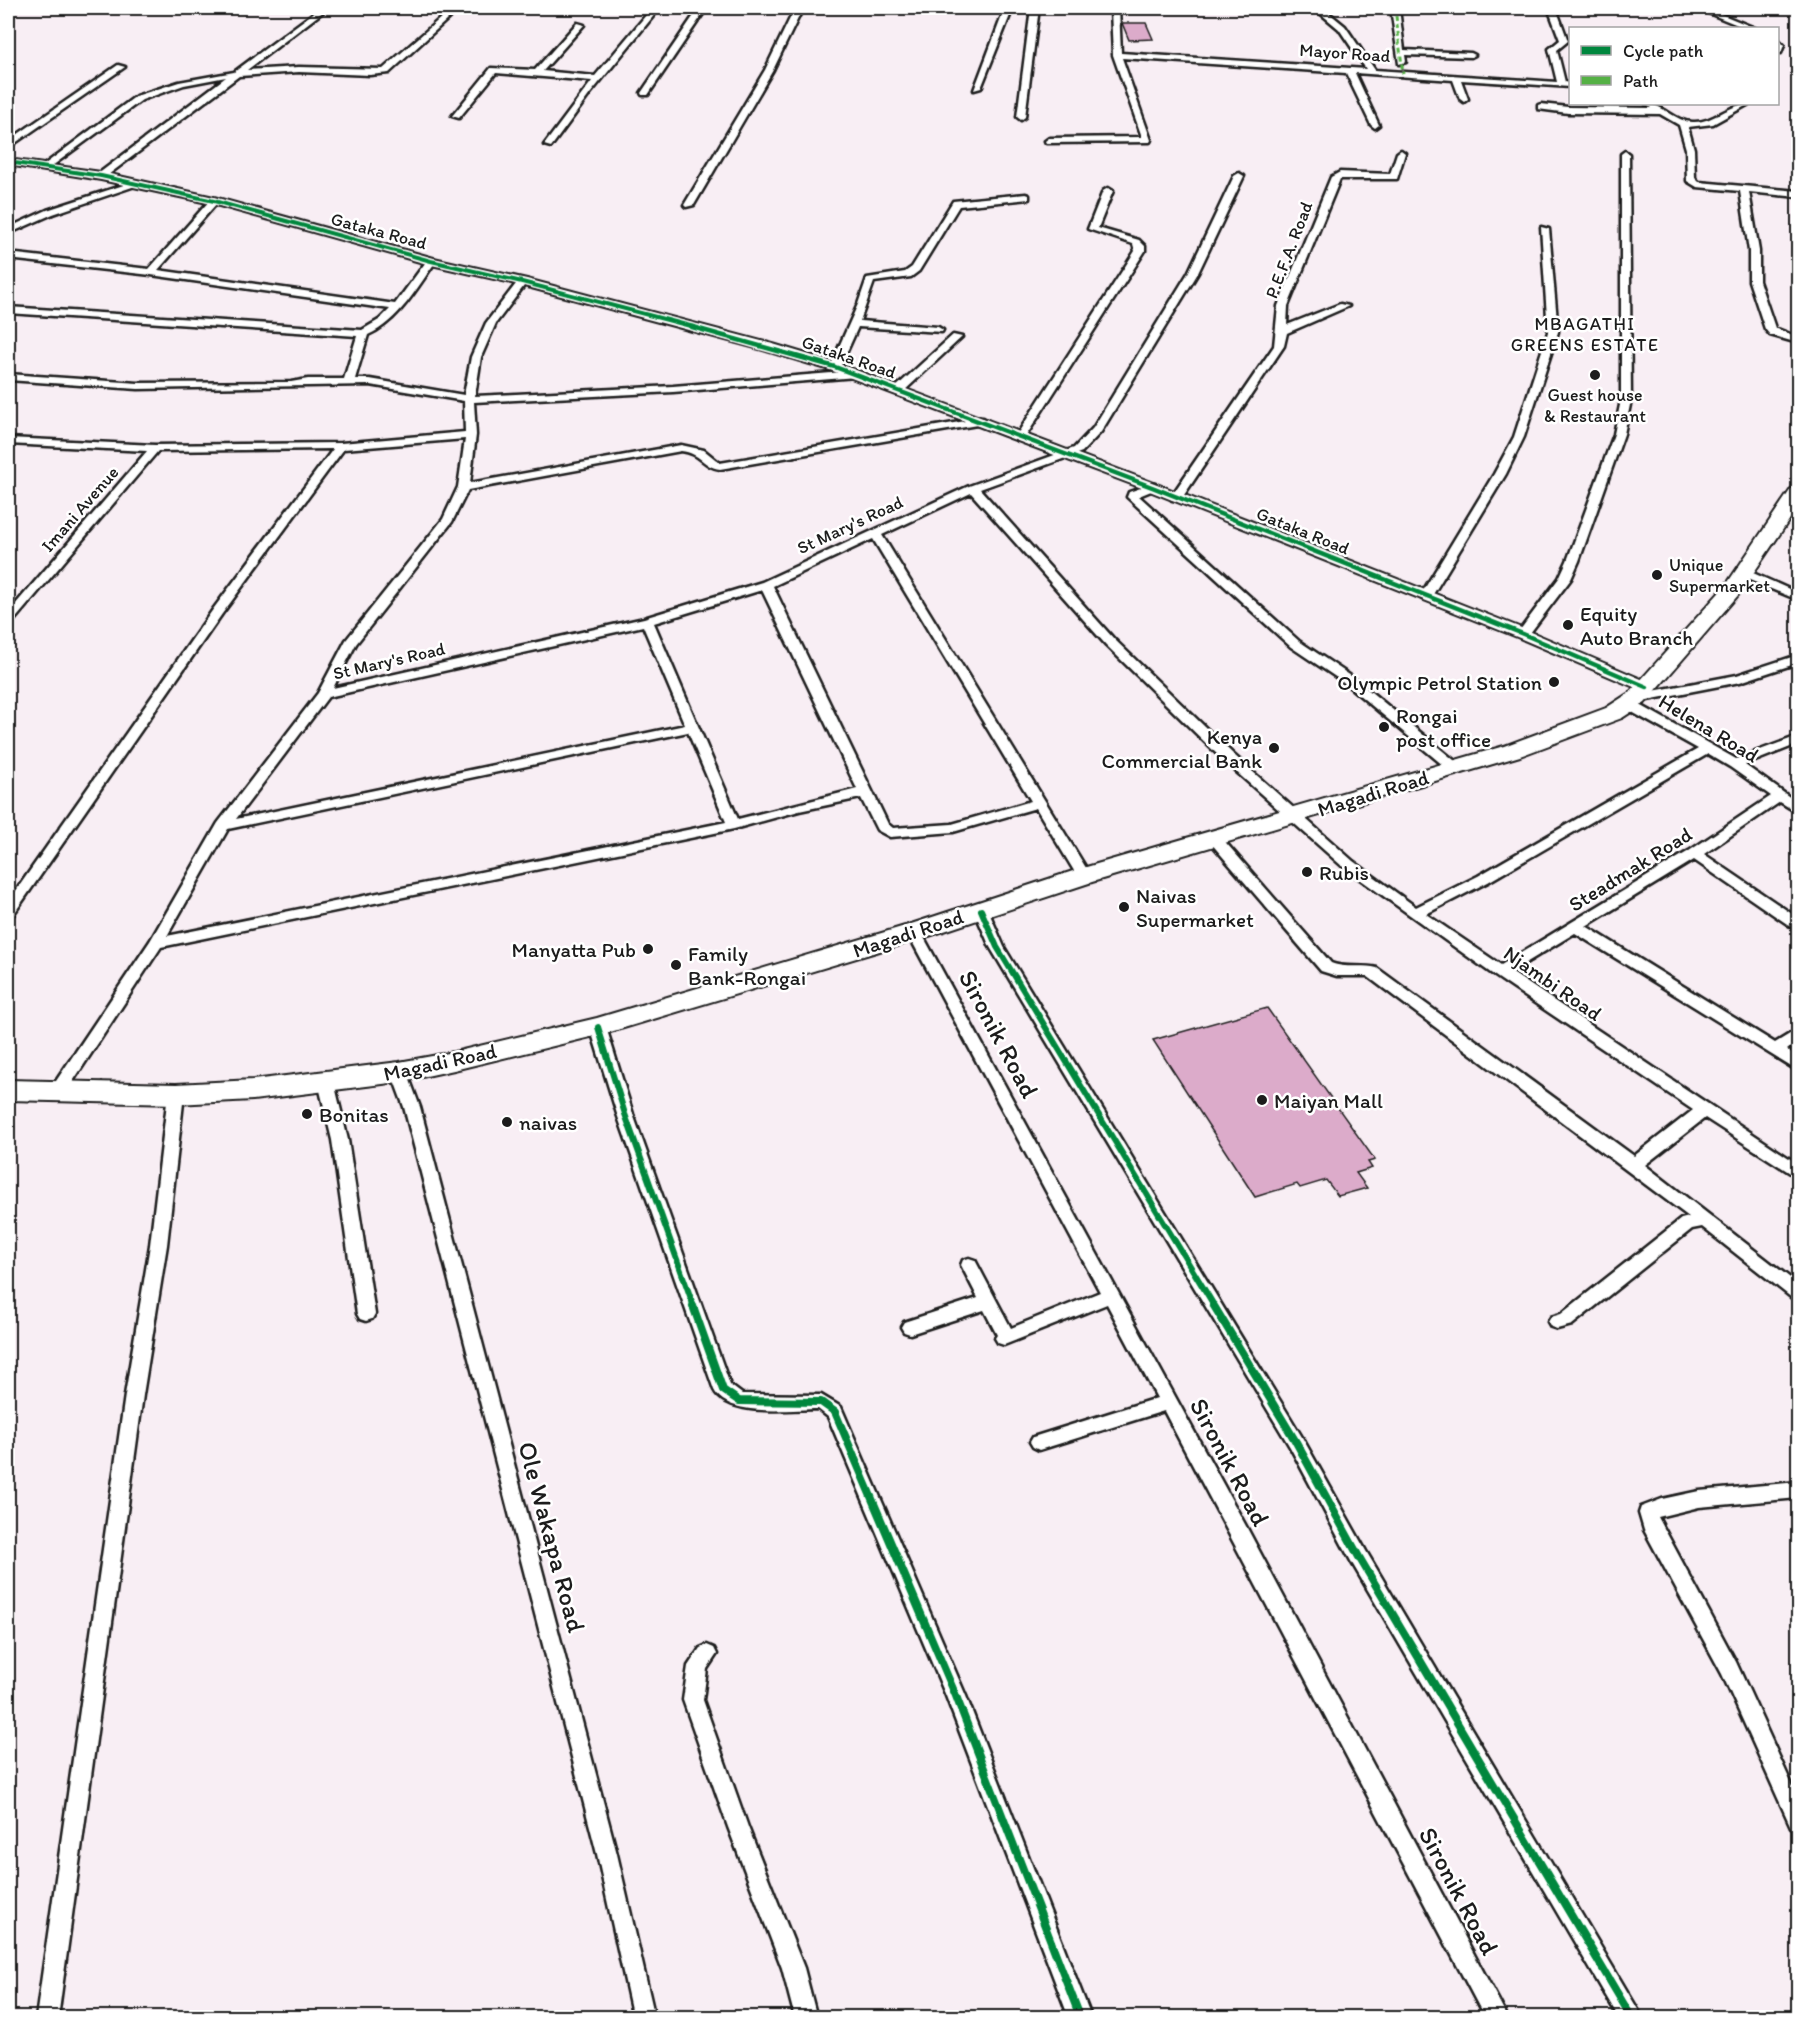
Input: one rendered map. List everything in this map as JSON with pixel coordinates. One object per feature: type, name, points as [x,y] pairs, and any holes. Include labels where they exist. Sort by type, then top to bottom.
[{"type":"highway","name":"Magadi Road","points":[[8,1090],[176,1094],[253,1090],[399,1072],[598,1027],[914,932],[1084,876],[1455,768],[1583,726],[1614,713],[1637,696],[1733,589],[1798,495]]},
{"type":"street","points":[[101,176],[324,8]]},
{"type":"street","points":[[45,167],[139,98],[182,85],[236,74],[304,70],[386,71],[456,8]]},
{"type":"street","points":[[548,145],[596,78],[619,55],[656,8]]},
{"type":"street","points":[[645,93],[703,8]]},
{"type":"street","points":[[689,205],[770,70],[799,8]]},
{"type":"street","points":[[977,88],[1009,8]]},
{"type":"street","points":[[1021,117],[1035,8]]},
{"type":"street","points":[[1049,141],[1147,140],[1117,55],[1114,8],[1090,8]]},
{"type":"street","points":[[1318,8],[1331,15],[1355,45],[1372,72]]},
{"type":"street","points":[[1395,8],[1403,74]]},
{"type":"street","points":[[1552,8],[1564,41],[1563,44],[1553,49],[1566,85]]},
{"type":"street","points":[[1700,8],[1748,27]]},
{"type":"street","points":[[537,73],[580,26]]},
{"type":"street","points":[[1557,45],[1569,46]]},
{"type":"street","points":[[1401,52],[1471,55]]},
{"type":"street","name":"Mayor Road","points":[[1117,55],[1566,85]]},
{"type":"street","points":[[8,145],[121,68]]},
{"type":"street","points":[[456,116],[495,70],[596,78]]},
{"type":"street","points":[[1349,70],[1375,125]]},
{"type":"street","points":[[1456,77],[1464,99]]},
{"type":"street","points":[[1652,105],[1683,124],[1700,125],[1716,122],[1742,105]]},
{"type":"street","points":[[1541,107],[1568,110],[1662,111]]},
{"type":"street","points":[[1683,124],[1690,149],[1690,179],[1697,184],[1798,194]]},
{"type":"street","name":"P.E.F.A. Road","points":[[1176,498],[1279,346],[1283,306],[1336,177],[1394,177],[1401,153]]},
{"type":"street","points":[[1523,634],[1565,579],[1619,434],[1626,400],[1625,154]]},
{"type":"street","name":"Gataka Road","points":[[8,162],[139,183],[213,201],[835,367],[1022,436],[1062,454],[1152,487],[1523,634],[1637,696]]},
{"type":"street","name":"St Mary's Road","points":[[324,694],[647,621],[766,585],[973,488],[1078,450],[1097,430],[1192,273],[1239,176]]},
{"type":"street","points":[[8,231],[50,212],[139,183]]},
{"type":"street","points":[[1744,189],[1754,251],[1754,281],[1770,329],[1774,333],[1798,340]]},
{"type":"street","points":[[1022,436],[1140,251],[1140,246],[1136,242],[1093,229],[1108,191]]},
{"type":"street","points":[[835,367],[870,280],[908,275],[916,268],[956,203],[1026,197]]},
{"type":"street","points":[[151,272],[213,201]]},
{"type":"street","points":[[1426,596],[1500,474],[1519,437],[1553,332],[1544,229]]},
{"type":"street","points":[[8,256],[151,272],[396,307]]},
{"type":"street","points":[[8,310],[363,333],[370,331],[396,307],[431,261]]},
{"type":"street","points":[[58,1091],[156,943],[223,826],[324,694],[350,643],[448,520],[464,487],[471,435],[469,399],[476,357],[491,322],[522,282]]},
{"type":"street","points":[[1282,331],[1344,306]]},
{"type":"street","points":[[854,324],[938,330]]},
{"type":"street","points":[[349,381],[363,333]]},
{"type":"street","points":[[899,390],[957,337]]},
{"type":"street","name":"Gataka Road","points":[[8,378],[138,386],[291,385],[308,382],[333,384],[370,381],[469,399],[673,389],[856,374]]},
{"type":"street","points":[[464,487],[681,448],[693,448],[705,453],[713,465],[720,466],[983,421]]},
{"type":"street","points":[[8,441],[155,448],[340,446],[471,435]]},
{"type":"street","points":[[8,912],[212,621],[340,446]]},
{"type":"street","name":"Imani Avenue","points":[[8,620],[155,448]]},
{"type":"street","points":[[1152,487],[1133,494],[1133,497],[1294,644],[1350,681],[1455,768]]},
{"type":"street","name":"Njambi Road","points":[[973,488],[1110,642],[1293,816],[1348,864],[1500,972],[1798,1172]]},
{"type":"street","points":[[875,533],[1084,876]]},
{"type":"street","points":[[1744,573],[1798,597]]},
{"type":"street","points":[[766,585],[882,826],[890,833],[953,828],[1038,803]]},
{"type":"street","points":[[647,621],[734,825]]},
{"type":"street","points":[[1637,696],[1740,678],[1798,659]]},
{"type":"street","name":"Helena Road","points":[[1637,696],[1798,809]]},
{"type":"street","points":[[223,826],[693,727]]},
{"type":"street","points":[[1735,764],[1798,740]]},
{"type":"street","points":[[1414,913],[1483,879],[1708,748]]},
{"type":"street","points":[[156,943],[734,825],[798,807],[860,794],[865,790]]},
{"type":"street","name":"Steadmak Road","points":[[1500,972],[1694,854],[1780,796]]},
{"type":"street","points":[[1215,839],[1326,967],[1337,971],[1359,969],[1372,972],[1634,1165],[1798,1293]]},
{"type":"street","points":[[1694,854],[1798,925]]},
{"type":"street","points":[[981,910],[997,947],[1296,1442],[1365,1567],[1632,2018]]},
{"type":"street","points":[[1577,927],[1798,1064]]},
{"type":"street","name":"Sironik Road","points":[[914,932],[1169,1402],[1497,2018]]},
{"type":"street","points":[[598,1027],[625,1114],[723,1390],[739,1401],[821,1402],[835,1412],[956,1696],[1079,2014]]},
{"type":"street","points":[[1776,1050],[1798,1034]]},
{"type":"street","name":"Ole Wakapa Road","points":[[399,1072],[412,1107],[607,1854],[644,2018]]},
{"type":"street","points":[[326,1082],[340,1140],[366,1314]]},
{"type":"street","points":[[47,2018],[134,1395],[153,1287],[170,1161],[176,1094]]},
{"type":"street","points":[[1634,1165],[1704,1110]]},
{"type":"street","points":[[1557,1322],[1566,1320],[1687,1224],[1703,1220]]},
{"type":"street","points":[[969,1265],[1005,1338],[1111,1295]]},
{"type":"street","points":[[910,1327],[988,1302]]},
{"type":"street","points":[[1039,1442],[1169,1402]]},
{"type":"street","points":[[1798,1490],[1660,1505],[1648,1513],[1651,1524],[1729,1668],[1798,1820]]},
{"type":"street","points":[[707,1654],[698,1666],[693,1700],[738,1827],[793,1968],[806,2018]]},
{"type":"building","points":[[1122,23],[1146,23],[1153,39],[1129,40]]},
{"type":"building","name":"Maiyan Mall","points":[[1267,1008],[1375,1160],[1368,1162],[1372,1168],[1356,1173],[1367,1188],[1338,1196],[1326,1180],[1300,1188],[1297,1184],[1255,1197],[1153,1040]]},
{"type":"marked path","points":[[1395,8],[1403,74]]},
{"type":"cycle path","points":[[8,162],[101,176],[214,201],[431,261],[522,282],[768,347],[835,367],[1152,487],[1523,634],[1647,687]]},
{"type":"cycle path","points":[[981,910],[997,947],[1296,1442],[1359,1557],[1632,2018]]},
{"type":"cycle path","points":[[598,1027],[625,1114],[723,1390],[739,1401],[821,1402],[835,1412],[956,1696],[1079,2014]]},
{"type":"place","name":"Guest house & Restaurant","points":[[1595,375]]},
{"type":"place","name":"Unique Supermarket","points":[[1657,575]]},
{"type":"place","name":"Equity Auto Branch","points":[[1568,625]]},
{"type":"place","name":"Olympic Petrol Station","points":[[1554,682]]},
{"type":"place","name":"Rongai post office","points":[[1384,727]]},
{"type":"place","name":"Kenya Commercial Bank","points":[[1274,748]]},
{"type":"place","name":"Rubis","points":[[1307,872]]},
{"type":"place","name":"Naivas Supermarket","points":[[1124,907]]},
{"type":"place","name":"Manyatta Pub","points":[[648,949]]},
{"type":"place","name":"Family Bank-Rongai","points":[[676,965]]},
{"type":"place","name":"Maiyan Mall","points":[[1262,1100]]},
{"type":"place","name":"Bonitas","points":[[307,1114]]},
{"type":"place","name":"naivas","points":[[507,1122]]},
{"type":"district","name":"MBAGATHI GREENS ESTATE","points":[[1585,334]]}]
